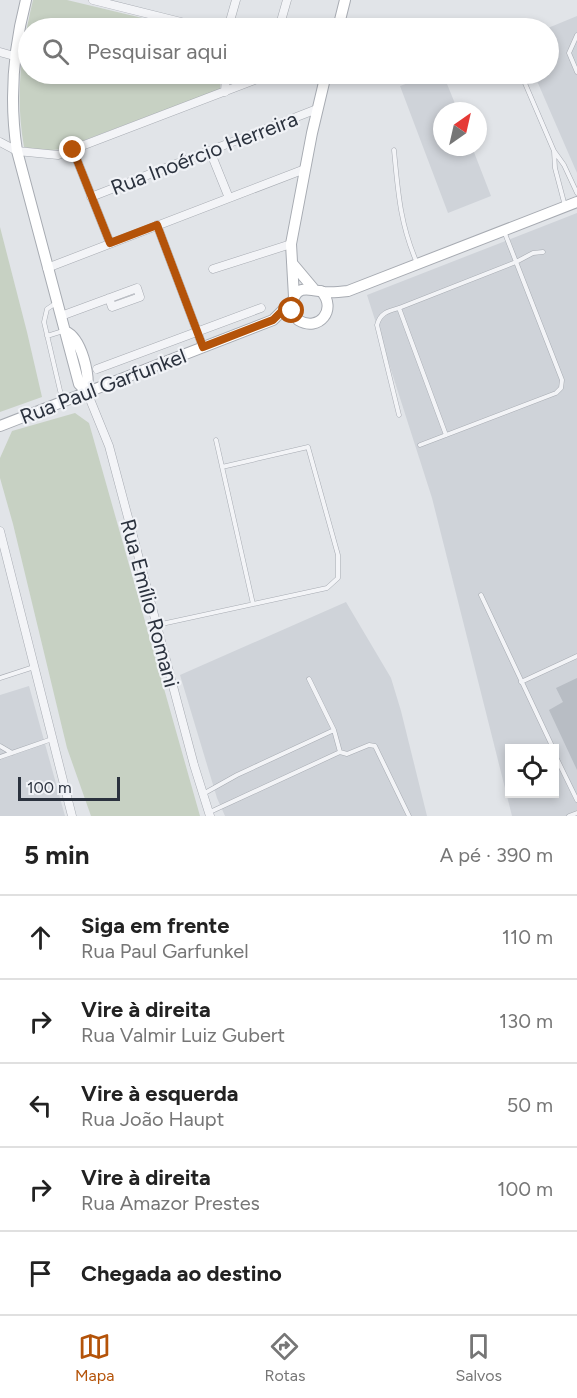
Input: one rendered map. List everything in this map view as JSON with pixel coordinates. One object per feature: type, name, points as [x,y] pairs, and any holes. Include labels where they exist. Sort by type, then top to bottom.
[{"type":"main road","name":"Rua Emílio Romani","points":[[22,18],[26,0]]},
{"type":"main road","points":[[340,18],[345,0]]},
{"type":"main road","name":"Rua Emílio Romani","points":[[18,37],[14,56],[13,101],[17,151],[65,331],[74,336],[79,346],[89,381],[87,392]]},
{"type":"main road","points":[[324,84],[291,244],[292,311],[302,323],[320,322],[348,291]]},
{"type":"main road","points":[[293,299],[302,290],[348,291],[577,202]]},
{"type":"main road","points":[[292,263],[328,301],[327,313]]},
{"type":"main road","name":"Rua Paul Garfunkel","points":[[1,426],[273,320],[293,299]]},
{"type":"main road","name":"Rua Paul Garfunkel","points":[[273,320],[302,323]]},
{"type":"street","points":[[93,0],[165,18]]},
{"type":"street","points":[[231,18],[236,0]]},
{"type":"street","points":[[282,18],[287,0]]},
{"type":"street","points":[[0,52],[14,56]]},
{"type":"street","points":[[225,84],[225,92]]},
{"type":"street","points":[[0,142],[17,151],[55,155],[245,84]]},
{"type":"street","name":"Rua Inoércio Herreira","points":[[92,197],[317,110]]},
{"type":"street","points":[[73,150],[110,243]]},
{"type":"street","points":[[210,151],[229,198]]},
{"type":"street","points":[[47,268],[305,169]]},
{"type":"street","points":[[157,225],[203,347]]},
{"type":"street","points":[[213,269],[291,244]]},
{"type":"street","points":[[61,316],[109,298]]},
{"type":"street","points":[[97,369],[261,308]]},
{"type":"street","name":"Rua Emílio Romani","points":[[87,392],[109,446],[156,625],[210,814]]},
{"type":"street","points":[[0,531],[72,816]]},
{"type":"lane","points":[[577,35],[569,53],[577,72]]},
{"type":"lane","points":[[525,84],[554,151],[564,165],[577,193]]},
{"type":"lane","points":[[394,150],[399,208],[406,238],[418,264]]},
{"type":"lane","points":[[554,151],[555,168],[566,206]]},
{"type":"lane","points":[[420,445],[556,393],[561,388],[562,380],[504,230]]},
{"type":"lane","points":[[399,415],[378,325],[379,318],[385,312],[516,262],[533,253],[543,252]]},
{"type":"lane","points":[[57,302],[47,309],[44,322],[63,402]]},
{"type":"lane","points":[[399,308],[446,435]]},
{"type":"lane","points":[[47,336],[65,331]]},
{"type":"lane","points":[[216,440],[253,604]]},
{"type":"lane","points":[[156,625],[327,588],[338,578],[338,555],[308,447],[222,467]]},
{"type":"lane","points":[[481,595],[551,744]]},
{"type":"lane","points":[[521,682],[577,656]]},
{"type":"lane","points":[[0,678],[34,666]]},
{"type":"lane","points":[[309,679],[334,730],[340,752]]},
{"type":"lane","points":[[203,794],[237,775],[334,730]]},
{"type":"lane","points":[[0,757],[53,739]]},
{"type":"lane","points":[[210,814],[340,752],[347,754],[369,745],[375,746],[409,816]]},
{"type":"lane","points":[[0,746],[13,753]]},
{"type":"lane","points":[[559,762],[577,800]]},
{"type":"lane","points":[[569,816],[577,813]]},
{"type":"shaded area","points":[[577,16],[577,173],[538,84],[559,84],[559,23]]},
{"type":"shaded area","points":[[406,84],[447,84],[454,102],[433,102],[433,156],[475,156],[491,196],[448,213],[400,86]]},
{"type":"shaded area","points":[[577,213],[577,816],[512,816],[507,798],[559,798],[559,744],[505,744],[505,788],[432,498],[367,295]]},
{"type":"shaded area","points":[[346,602],[391,678],[427,816],[225,816],[217,798],[180,675]]},
{"type":"shaded area","points":[[29,686],[65,816],[0,816],[0,695]]},
{"type":"green space","points":[[33,0],[67,0],[142,18],[29,18]]},
{"type":"green space","points":[[20,84],[220,84],[220,89],[61,149],[45,151],[24,147]]},
{"type":"green space","points":[[0,227],[42,397],[0,412]]},
{"type":"green space","points":[[75,413],[89,423],[200,816],[91,816],[67,748],[0,478],[0,458],[12,431]]},
{"type":"building","points":[[577,678],[577,770],[549,710],[563,702],[556,688]]},
{"type":"route","points":[[73,150],[110,243],[157,225],[203,347],[273,320],[292,301],[292,311]]}]
